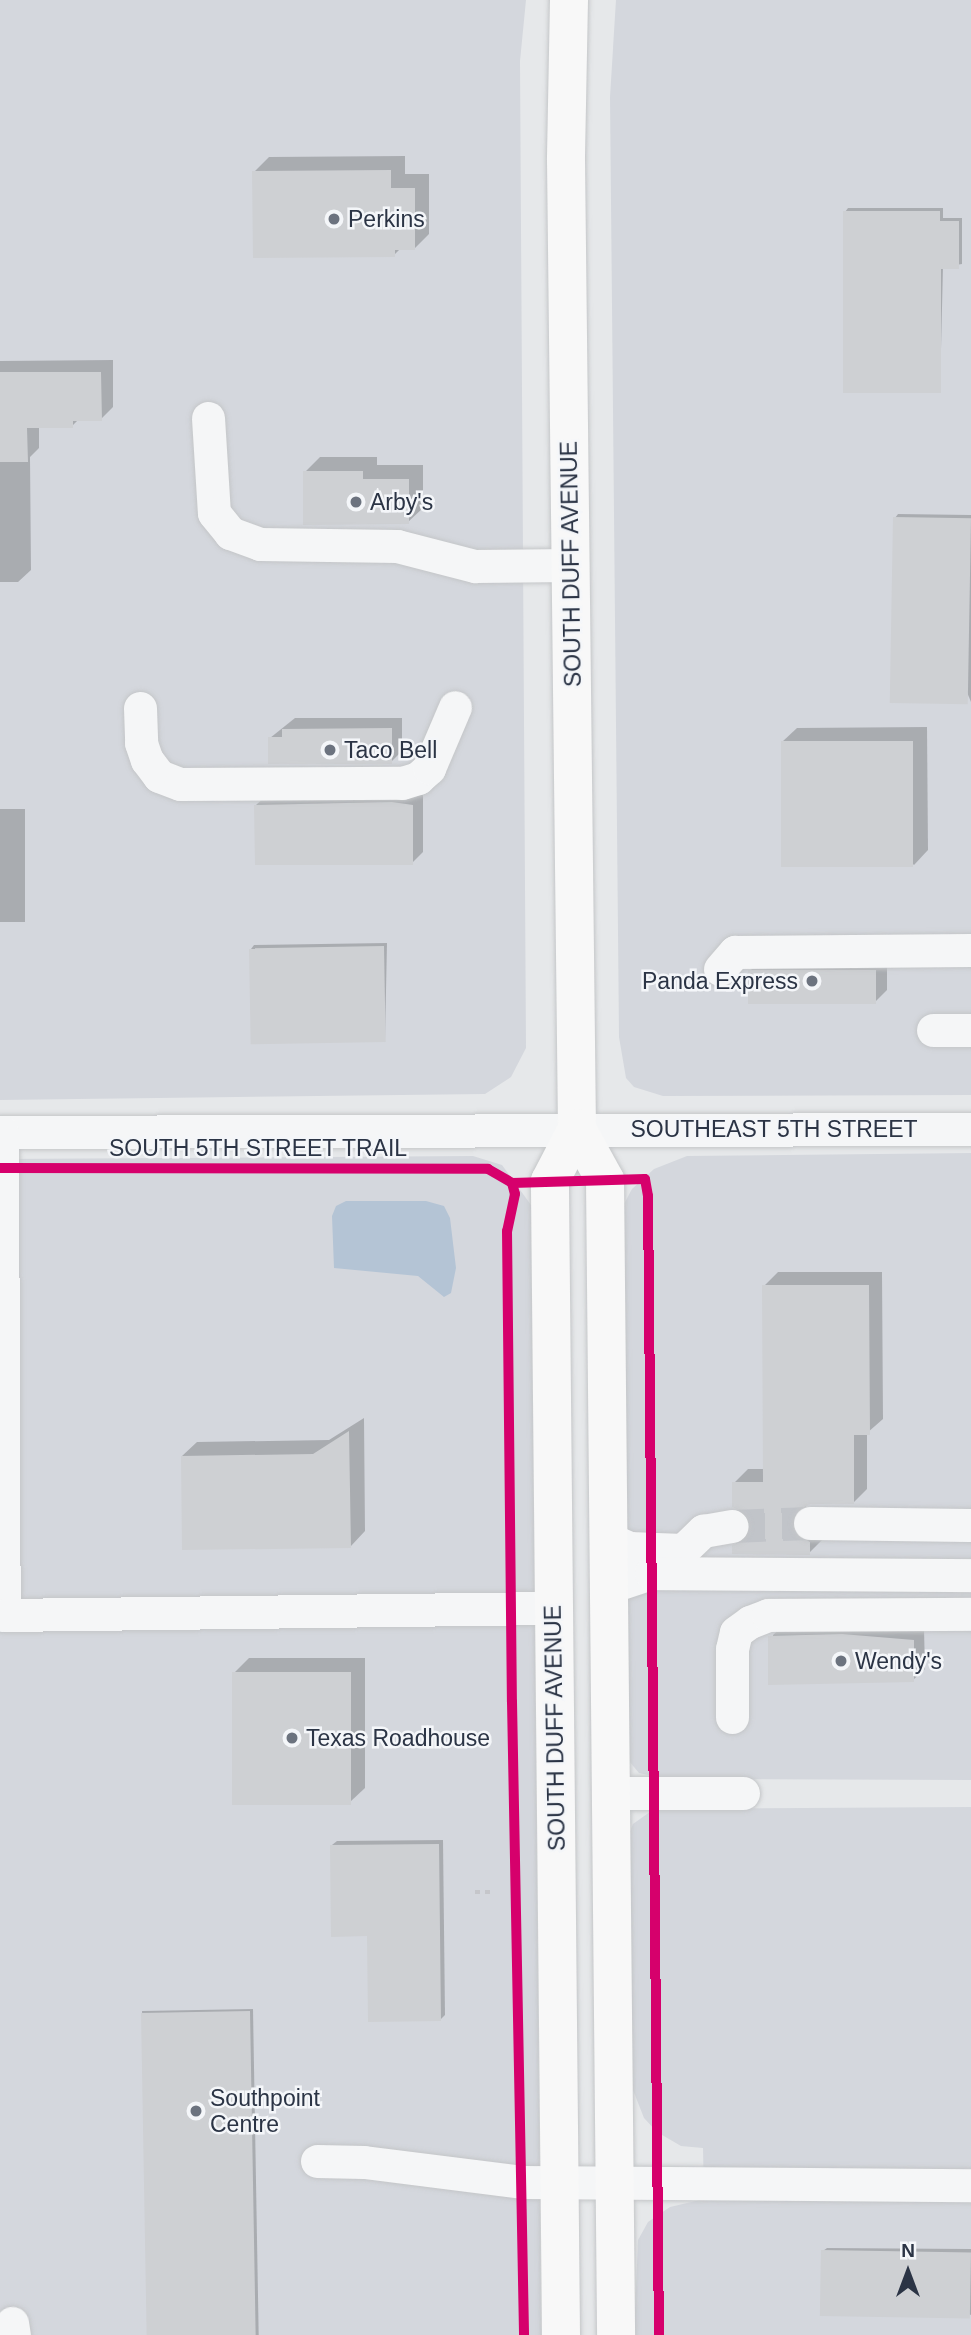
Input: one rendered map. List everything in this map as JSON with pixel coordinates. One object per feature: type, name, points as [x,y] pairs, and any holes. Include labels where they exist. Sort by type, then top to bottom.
[{"type":"main road","name":"SOUTH DUFF AVENUE","points":[[561,2335],[550,1181],[577,1129],[569,0]]},
{"type":"main road","name":"SOUTH DUFF AVENUE","points":[[577,1129],[605,1180],[616,2335]]},
{"type":"street","points":[[208,418],[214,513],[230,533],[260,544],[397,546],[475,566],[571,565]]},
{"type":"street","points":[[140,708],[141,743],[146,760],[159,776],[180,784],[361,783],[418,778],[429,768],[454,707]]},
{"type":"street","points":[[720,970],[735,952],[971,950]]},
{"type":"street","points":[[933,1030],[971,1030]]},
{"type":"street","name":"SOUTHEAST 5TH STREET","points":[[1,1132],[971,1129]]},
{"type":"street","points":[[1,1132],[4,1615],[554,1608]]},
{"type":"street","points":[[810,1523],[971,1524]]},
{"type":"street","points":[[609,1539],[629,1548],[683,1550],[703,1531],[732,1526]]},
{"type":"street","points":[[609,1587],[651,1573],[971,1575]]},
{"type":"street","points":[[732,1717],[732,1649],[736,1632],[750,1622],[768,1615],[971,1614]]},
{"type":"street","points":[[610,1793],[743,1793]]},
{"type":"street","points":[[317,2161],[363,2162],[522,2182],[971,2185]]},
{"type":"path","points":[[475,1892],[491,1892]]},
{"type":"shaded area","points":[[0,0],[526,0],[520,61],[526,1048],[511,1077],[485,1094],[0,1100]]},
{"type":"shaded area","points":[[616,0],[971,0],[971,1095],[663,1096],[634,1087],[626,1078],[619,1037],[610,97]]},
{"type":"shaded area","points":[[971,1153],[971,1780],[668,1779],[639,1773],[629,1761],[624,1204],[632,1189],[654,1169],[687,1156]]},
{"type":"shaded area","points":[[473,1156],[502,1165],[531,1205],[541,2335],[0,2335],[0,1159]]},
{"type":"shaded area","points":[[971,1807],[971,2335],[634,2335],[638,2240],[648,2222],[670,2207],[704,2199],[703,2148],[681,2146],[657,2132],[644,2118],[633,2090],[628,1836],[633,1824],[654,1809]]},
{"type":"water","points":[[346,1201],[426,1201],[444,1206],[450,1218],[456,1268],[451,1293],[444,1297],[418,1276],[334,1268],[332,1216],[336,1206]]},
{"type":"building","name":"Perkins","points":[[391,170],[391,188],[415,188],[415,250],[395,250],[395,257],[253,258],[252,171]]},
{"type":"building","points":[[843,211],[940,211],[940,221],[959,221],[959,269],[941,269],[941,393],[843,393]]},
{"type":"building","points":[[0,372],[101,372],[102,421],[73,421],[73,428],[27,428],[28,462],[0,462]]},
{"type":"building","name":"Arby's","points":[[303,471],[363,471],[363,479],[409,479],[409,524],[303,525]]},
{"type":"building","points":[[893,517],[971,518],[968,704],[890,703]]},
{"type":"building","name":"Taco Bell","points":[[392,728],[392,764],[268,764],[268,737],[282,737],[282,729]]},
{"type":"building","points":[[781,741],[913,741],[913,867],[781,867]]},
{"type":"building","points":[[392,802],[413,805],[413,865],[255,865],[254,805]]},
{"type":"building","points":[[384,946],[386,1042],[251,1044],[249,948]]},
{"type":"building","name":"Panda Express","points":[[748,970],[876,970],[876,1004],[748,1004]]},
{"type":"building","points":[[762,1285],[869,1285],[870,1435],[854,1435],[854,1504],[810,1504],[793,1514],[793,1532],[810,1542],[810,1555],[732,1554],[732,1545],[745,1540],[751,1523],[746,1513],[732,1507],[732,1482],[763,1482]]},
{"type":"building","points":[[349,1431],[351,1548],[182,1550],[181,1456],[313,1454]]},
{"type":"building","name":"Wendy's","points":[[842,1634],[914,1640],[914,1682],[768,1685],[768,1636]]},
{"type":"building","name":"Texas Roadhouse","points":[[232,1672],[351,1672],[351,1805],[232,1805]]},
{"type":"building","points":[[439,1844],[441,2021],[368,2022],[367,1936],[331,1937],[330,1845]]},
{"type":"building","name":"Southpoint Centre","points":[[250,2011],[256,2335],[147,2335],[141,2013]]},
{"type":"building","points":[[821,2250],[971,2253],[970,2319],[820,2316]]},
{"type":"tunnel","points":[[732,1526],[810,1523]]},
{"type":"cycle path","name":"SOUTH 5TH STREET TRAIL","points":[[0,1168],[488,1169],[512,1183]]},
{"type":"cycle path","points":[[512,1183],[645,1179],[648,1196],[659,2335]]},
{"type":"cycle path","points":[[512,1183],[515,1194],[507,1231],[512,1702],[524,2335]]},
{"type":"place","name":"Perkins","points":[[334,219]]},
{"type":"place","name":"Arby's","points":[[356,502]]},
{"type":"place","name":"Taco Bell","points":[[330,750]]},
{"type":"place","name":"Panda Express","points":[[812,981]]},
{"type":"place","name":"Wendy's","points":[[841,1661]]},
{"type":"place","name":"Texas Roadhouse","points":[[292,1738]]},
{"type":"place","name":"Southpoint Centre","points":[[196,2111]]}]
